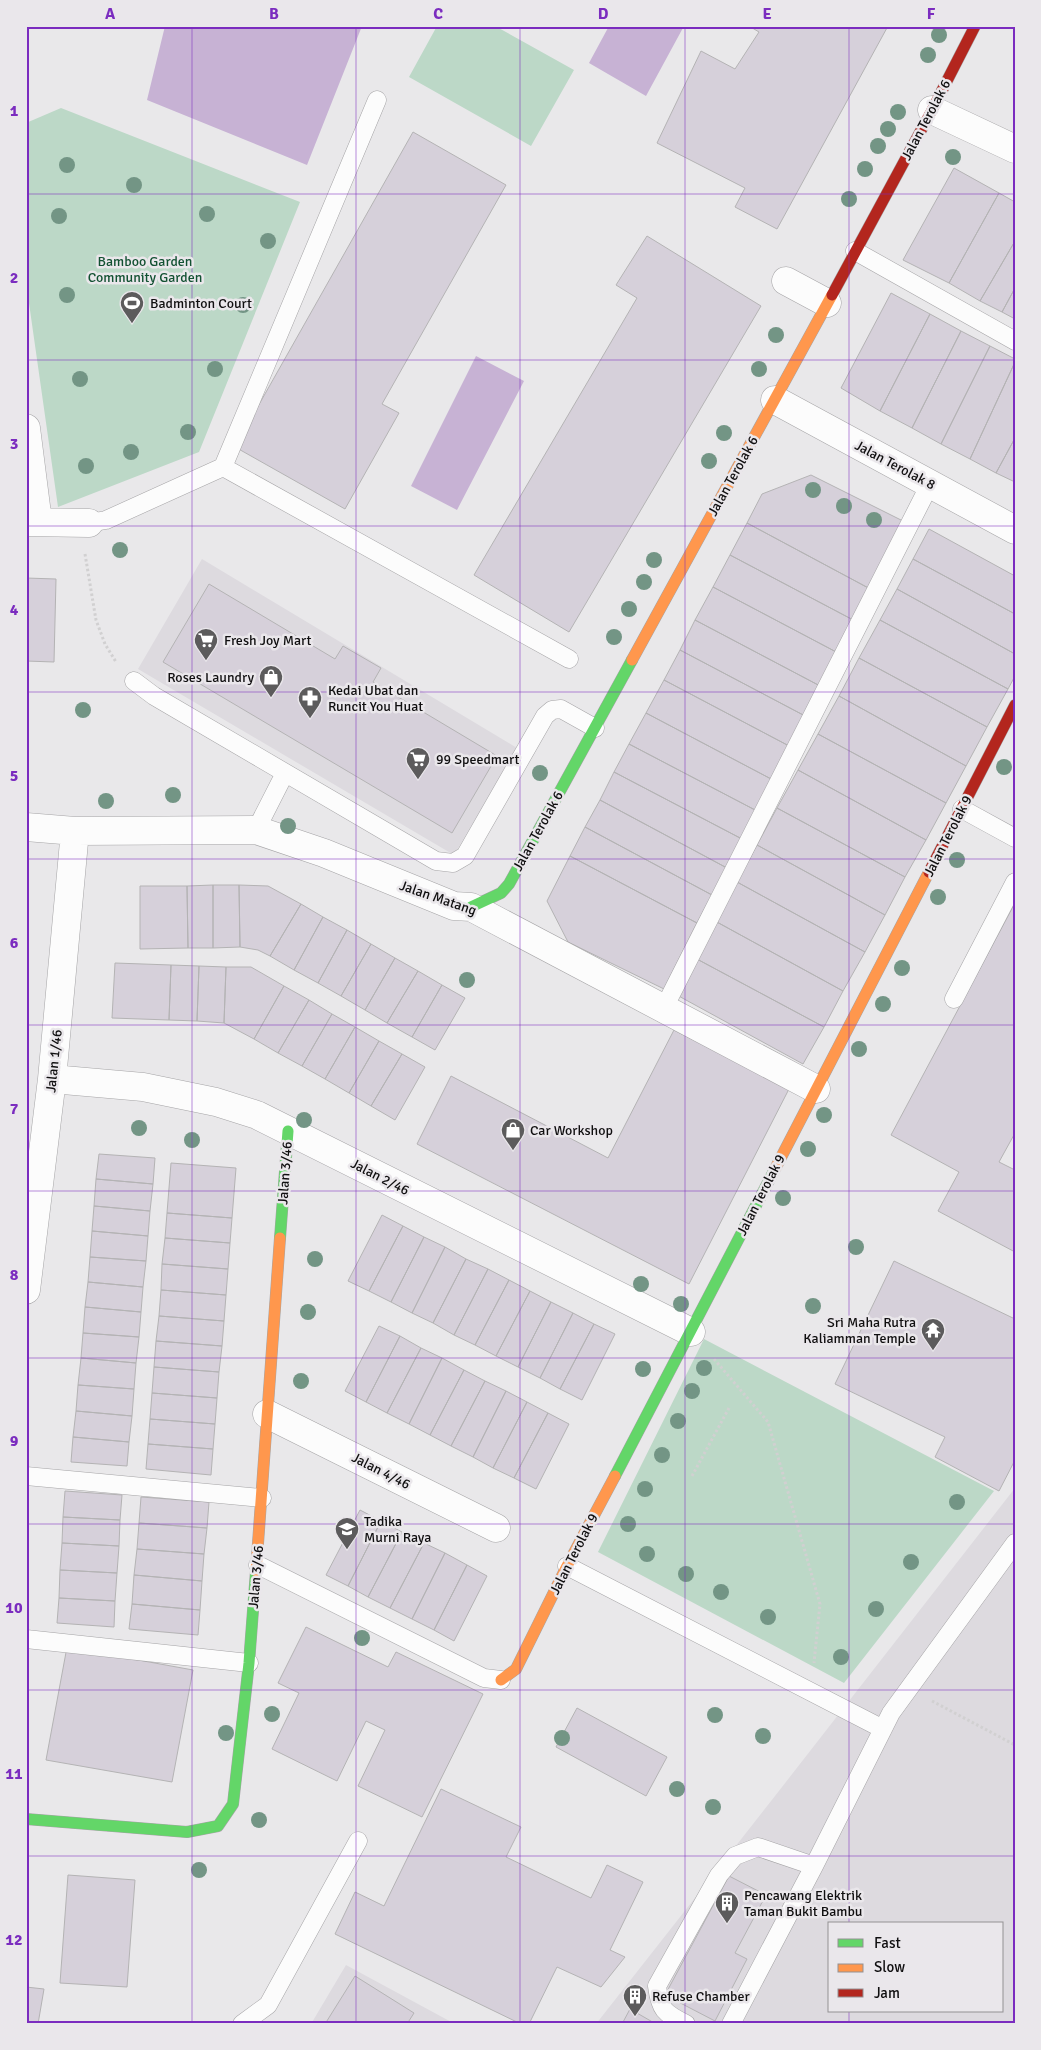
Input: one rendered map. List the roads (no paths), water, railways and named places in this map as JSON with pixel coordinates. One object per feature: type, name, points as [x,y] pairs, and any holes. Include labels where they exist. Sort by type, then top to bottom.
[{"type":"street","name":"Jalan Terolak 6","points":[[471,907],[501,894],[509,884],[775,400],[932,110],[975,26]]},
{"type":"street","points":[[932,110],[1015,149]]},
{"type":"street","points":[[786,281],[827,303]]},
{"type":"street","name":"Jalan Terolak 8","points":[[775,400],[1015,530]]},
{"type":"street","points":[[26,428],[32,522],[81,523]]},
{"type":"street","name":"Jalan Terolak 9","points":[[501,1680],[516,1669],[567,1566],[1015,705]]},
{"type":"street","name":"Jalan Matang","points":[[26,827],[75,831],[256,830],[324,853],[454,906],[471,907],[816,1088]]},
{"type":"street","name":"Jalan 1/46","points":[[27,1284],[52,1079],[75,831]]},
{"type":"street","name":"Jalan 2/46","points":[[52,1079],[143,1087],[216,1102],[257,1115],[690,1332]]},
{"type":"street","name":"Jalan 3/46","points":[[26,1819],[187,1832],[218,1826],[233,1804],[258,1565],[288,1131]]},
{"type":"street","name":"Jalan 4/46","points":[[267,1414],[496,1528]]},
{"type":"lane","points":[[81,523],[106,520],[223,467],[377,100]]},
{"type":"lane","points":[[855,251],[1015,341]]},
{"type":"lane","points":[[223,467],[568,659]]},
{"type":"lane","points":[[664,1008],[930,484]]},
{"type":"lane","points":[[134,681],[154,696],[436,861],[453,863],[465,856],[545,716],[552,710],[561,709],[595,728]]},
{"type":"lane","points":[[256,830],[285,773]]},
{"type":"lane","points":[[962,809],[1015,838]]},
{"type":"lane","points":[[954,999],[1015,882]]},
{"type":"lane","points":[[26,1476],[262,1498]]},
{"type":"lane","points":[[730,2024],[814,1866],[891,1713],[1015,1543]]},
{"type":"lane","points":[[258,1565],[484,1678],[501,1680]]},
{"type":"lane","points":[[567,1566],[883,1729]]},
{"type":"lane","points":[[26,1639],[249,1663]]},
{"type":"lane","points":[[242,2024],[268,2005],[358,1841]]},
{"type":"lane","points":[[678,2020],[659,2004],[657,1986],[719,1875],[735,1856],[758,1847],[814,1866]]},
{"type":"place","name":"Badminton Court","points":[[132,324]]},
{"type":"place","name":"Fresh Joy Mart","points":[[206,661]]},
{"type":"place","name":"Roses Laundry","points":[[271,698]]},
{"type":"place","name":"Kedai Ubat dan Runcit You Huat","points":[[310,719]]},
{"type":"place","name":"99 Speedmart","points":[[418,780]]},
{"type":"place","name":"Car Workshop","points":[[513,1151]]},
{"type":"place","name":"Sri Maha Rutra Kaliamman Temple","points":[[933,1351]]},
{"type":"place","name":"Tadika Murni Raya","points":[[347,1550]]},
{"type":"place","name":"Pencawang Elektrik Taman Bukit Bambu","points":[[727,1924]]},
{"type":"place","name":"Refuse Chamber","points":[[635,2017]]},
{"type":"park label","name":"Bamboo Garden Community Garden","points":[[145,270]]}]
